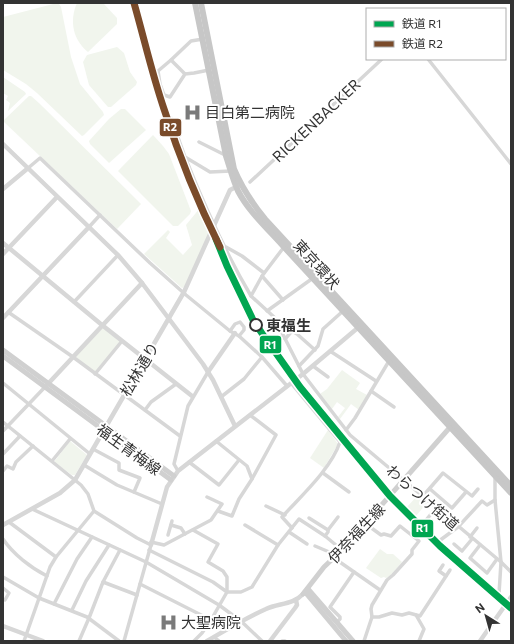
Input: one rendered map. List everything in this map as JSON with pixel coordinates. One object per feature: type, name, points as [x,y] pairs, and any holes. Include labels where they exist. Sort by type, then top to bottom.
[{"type":"highway","name":"東京環状","points":[[195,3],[230,171],[251,209],[343,311],[360,325],[389,361],[511,486]]},
{"type":"highway","name":"東京環状","points":[[201,3],[234,169],[239,186],[265,219],[452,425],[495,477],[511,493]]},
{"type":"main road","points":[[3,350],[46,385]]},
{"type":"main road","points":[[3,356],[46,385],[104,428]]},
{"type":"main road","name":"福生青梅線","points":[[46,385],[87,418],[104,428],[173,478]]},
{"type":"main road","name":"伊奈福生線","points":[[306,592],[324,567],[366,524],[452,425]]},
{"type":"main road","points":[[306,592],[337,622],[353,641]]},
{"type":"main road","points":[[306,592],[346,641]]},
{"type":"street","points":[[185,74],[170,97],[164,95],[160,84],[158,71],[191,42],[203,39]]},
{"type":"street","points":[[171,60],[185,74],[194,74],[209,70]]},
{"type":"street","name":"RICKENBACKER","points":[[250,182],[381,60]]},
{"type":"street","points":[[429,60],[510,164]]},
{"type":"street","name":"わらつけ街道","points":[[171,118],[185,157],[214,227],[224,247],[251,296],[274,317],[303,374],[350,435],[511,572]]},
{"type":"street","points":[[200,142],[226,156]]},
{"type":"street","points":[[3,144],[27,169],[118,255],[142,283],[208,372],[235,426]]},
{"type":"street","points":[[185,157],[210,172],[230,171]]},
{"type":"street","points":[[3,189],[40,158],[184,292],[262,357],[289,384],[340,442],[336,454],[323,473],[282,518],[292,528]]},
{"type":"street","name":"松林通り","points":[[3,525],[60,493],[75,480],[123,394],[184,292],[230,190],[239,186]]},
{"type":"street","points":[[3,254],[57,197]]},
{"type":"street","points":[[3,318],[100,215]]},
{"type":"street","points":[[3,243],[102,326],[192,396]]},
{"type":"street","points":[[224,247],[226,246],[242,256],[263,274],[283,300]]},
{"type":"street","points":[[251,296],[263,274],[284,247]]},
{"type":"street","points":[[74,302],[118,255]]},
{"type":"street","points":[[267,311],[313,278]]},
{"type":"street","points":[[3,431],[142,283]]},
{"type":"street","points":[[299,366],[318,346],[320,333],[323,329],[343,311]]},
{"type":"street","points":[[8,312],[73,357],[180,436]]},
{"type":"street","points":[[124,641],[167,487],[178,471],[313,366],[360,325]]},
{"type":"street","points":[[285,339],[292,332],[297,334],[315,350]]},
{"type":"street","points":[[178,471],[174,464],[180,436],[192,396],[234,333]]},
{"type":"street","points":[[95,374],[122,341]]},
{"type":"street","points":[[330,351],[376,381]]},
{"type":"street","points":[[220,397],[244,379],[262,357]]},
{"type":"street","points":[[346,430],[355,418],[389,361]]},
{"type":"street","points":[[313,366],[328,377]]},
{"type":"street","points":[[3,384],[70,439],[91,452],[119,463],[119,470],[140,478],[134,492]]},
{"type":"street","points":[[145,410],[151,402],[176,384]]},
{"type":"street","points":[[371,391],[394,407]]},
{"type":"street","points":[[218,511],[232,516],[239,499],[276,435],[250,415]]},
{"type":"street","points":[[3,422],[75,480],[86,491],[94,511],[150,546],[214,582],[227,592],[241,592],[252,587],[278,545],[299,519],[325,536],[342,550]]},
{"type":"street","points":[[3,454],[20,436]]},
{"type":"street","points":[[52,461],[70,439]]},
{"type":"street","points":[[216,441],[247,466],[252,478]]},
{"type":"street","points":[[3,471],[7,466],[13,469],[16,462],[33,446]]},
{"type":"street","points":[[189,462],[219,485],[239,460]]},
{"type":"street","points":[[84,465],[117,485],[162,504]]},
{"type":"street","points":[[323,473],[349,492]]},
{"type":"street","points":[[423,496],[443,473],[472,496],[478,489]]},
{"type":"street","points":[[495,477],[499,594],[509,602]]},
{"type":"street","points":[[430,489],[452,508],[466,492]]},
{"type":"street","points":[[150,546],[164,546],[211,520],[222,504],[207,497]]},
{"type":"street","points":[[436,508],[422,525],[438,540],[441,540],[458,527],[482,501],[487,505],[496,500]]},
{"type":"street","points":[[266,506],[284,515]]},
{"type":"street","points":[[32,509],[146,562],[219,605],[242,622],[262,641]]},
{"type":"street","points":[[24,641],[47,576],[56,557],[94,511]]},
{"type":"street","points":[[325,536],[338,516]]},
{"type":"street","points":[[309,518],[328,530]]},
{"type":"street","points":[[9,522],[56,557]]},
{"type":"street","points":[[168,535],[171,523],[181,528],[185,534]]},
{"type":"street","points":[[364,641],[372,617],[372,605],[380,590],[386,580],[393,576],[412,554],[412,550],[419,541],[400,526],[391,536],[384,534],[381,535],[366,524]]},
{"type":"street","points":[[245,525],[278,545]]},
{"type":"street","points":[[454,544],[462,551],[477,528]]},
{"type":"street","points":[[193,530],[218,544],[208,562],[223,571],[227,577],[227,592],[208,625],[194,641]]},
{"type":"street","points":[[289,532],[307,544]]},
{"type":"street","points":[[54,604],[77,559],[92,537]]},
{"type":"street","points":[[3,539],[7,545],[23,559],[47,576]]},
{"type":"street","points":[[72,610],[86,581],[109,545]]},
{"type":"street","points":[[480,545],[470,558],[487,573],[499,561]]},
{"type":"street","points":[[315,546],[334,554],[335,557],[354,572],[380,590]]},
{"type":"street","points":[[79,641],[90,618],[103,582],[120,550]]},
{"type":"street","points":[[443,565],[439,571],[446,576]]},
{"type":"street","points":[[372,617],[379,617],[392,613],[402,615],[409,613],[420,616],[450,570]]},
{"type":"street","points":[[337,622],[340,617],[330,607],[354,572]]},
{"type":"street","points":[[3,583],[4,578],[39,598],[90,618],[119,641]]},
{"type":"street","points":[[103,582],[137,595]]},
{"type":"street","points":[[140,584],[211,620]]},
{"type":"street","points":[[3,588],[9,593],[5,600]]},
{"type":"street","points":[[207,641],[268,608],[296,600],[306,592]]},
{"type":"street","points":[[480,641],[509,602],[511,597]]},
{"type":"street","points":[[270,641],[297,605],[296,600]]},
{"type":"street","points":[[416,615],[424,629],[419,641]]},
{"type":"street","points":[[3,626],[43,641]]},
{"type":"street","points":[[214,637],[219,641]]},
{"type":"shaded area","points":[[57,3],[61,7],[71,57],[80,84],[104,115],[82,136],[37,93],[26,84],[3,70],[3,17]]},
{"type":"shaded area","points":[[77,3],[103,3],[117,18],[117,24],[88,52],[79,42],[74,30],[73,17]]},
{"type":"shaded area","points":[[117,47],[124,53],[130,72],[137,82],[136,85],[111,107],[108,107],[89,85],[83,62],[87,55]]},
{"type":"shaded area","points":[[3,77],[26,94],[8,111],[10,103],[6,100],[8,96],[3,93]]},
{"type":"shaded area","points":[[29,96],[40,104],[141,204],[117,229],[3,121]]},
{"type":"shaded area","points":[[121,109],[125,109],[146,130],[109,163],[90,144],[89,141],[109,119]]},
{"type":"shaded area","points":[[153,135],[169,154],[191,211],[190,214],[178,226],[173,226],[118,171]]},
{"type":"shaded area","points":[[200,208],[210,231],[185,287],[182,288],[144,254],[168,230],[170,232],[166,238],[183,255],[192,245],[186,225]]},
{"type":"shaded area","points":[[103,328],[120,342],[95,372],[76,356]]},
{"type":"shaded area","points":[[342,370],[360,383],[356,389],[367,395],[359,410],[351,404],[340,419],[338,417],[345,408],[337,402],[332,409],[320,394],[327,389]]},
{"type":"shaded area","points":[[328,430],[338,444],[324,468],[310,458]]},
{"type":"shaded area","points":[[70,441],[87,455],[75,475],[72,475],[54,462]]},
{"type":"shaded area","points":[[418,495],[427,503],[415,517],[406,508]]},
{"type":"shaded area","points":[[380,549],[387,554],[393,554],[402,562],[390,576],[386,578],[381,578],[366,568]]},
{"type":"rail line","name":"R2","points":[[134,3],[170,127],[189,179],[220,247]]},
{"type":"rail line","name":"R1","points":[[216,239],[227,266],[254,322],[300,387],[390,496],[440,546],[511,608]]},
{"type":"place","name":"目白第二病院","points":[[192,112]]},
{"type":"place","name":"東福生","points":[[256,325]]},
{"type":"place","name":"大聖病院","points":[[168,622]]}]
